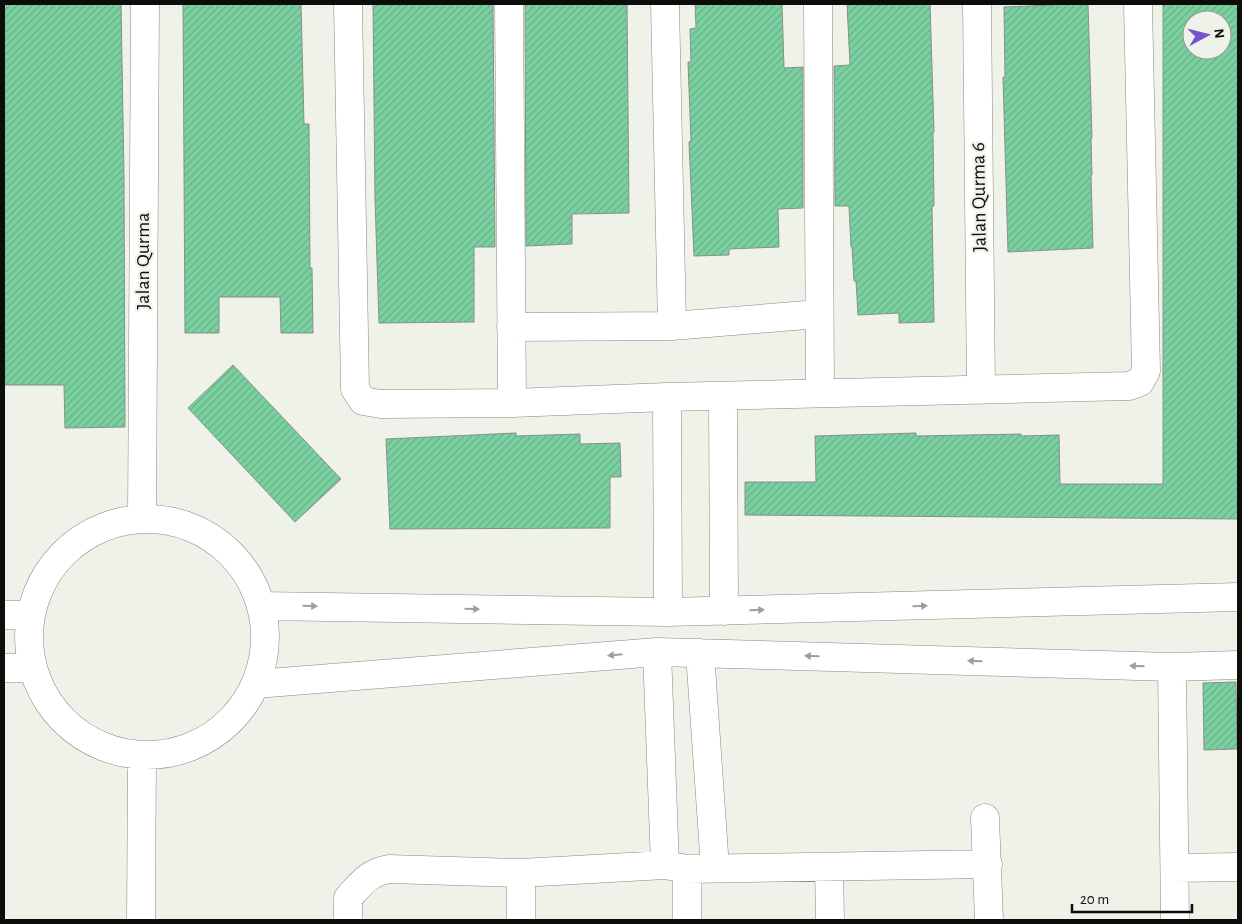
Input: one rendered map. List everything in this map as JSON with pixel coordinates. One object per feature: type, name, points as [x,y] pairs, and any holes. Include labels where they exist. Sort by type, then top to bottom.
[{"type":"street","name":"Jalan Qurma","points":[[142,518],[145,4]]},
{"type":"street","points":[[348,4],[355,389],[363,400],[380,404],[512,403],[667,397],[1129,386],[1140,382],[1146,372],[1138,4]]},
{"type":"street","points":[[509,4],[512,403]]},
{"type":"street","points":[[665,4],[672,326]]},
{"type":"street","points":[[818,4],[820,394]]},
{"type":"street","name":"Jalan Qurma 6","points":[[978,4],[981,390]]},
{"type":"street","points":[[511,326],[672,326],[819,314]]},
{"type":"street","points":[[723,396],[724,611]]},
{"type":"street","points":[[667,397],[668,612]]},
{"type":"street","points":[[142,518],[169,520],[194,527],[217,541],[236,559],[251,581],[261,606],[265,632],[264,658],[256,684],[242,709],[222,730],[188,748],[170,753],[142,755],[118,752],[95,743],[74,730],[51,705],[42,691],[33,668],[29,642],[31,615],[39,589],[52,566],[70,547],[92,532],[116,522],[142,518]]},
{"type":"street","points":[[261,606],[668,612],[1238,597]]},
{"type":"street","points":[[4,615],[31,615]]},
{"type":"street","points":[[256,684],[657,652],[1172,667],[1238,665]]},
{"type":"street","points":[[657,652],[676,867],[687,920]]},
{"type":"street","points":[[700,653],[715,868]]},
{"type":"street","points":[[1172,667],[1175,920]]},
{"type":"street","points":[[4,668],[33,668]]},
{"type":"street","points":[[141,920],[142,755]]},
{"type":"street","points":[[985,818],[989,920]]},
{"type":"street","points":[[348,920],[348,898],[367,878],[377,872],[389,870],[521,873],[676,867],[988,864]]},
{"type":"street","points":[[829,867],[830,920]]},
{"type":"street","points":[[1175,868],[1238,867]]},
{"type":"street","points":[[521,873],[521,920]]},
{"type":"building","points":[[4,4],[121,4],[125,427],[65,428],[64,385],[4,385]]},
{"type":"building","points":[[183,4],[301,4],[304,124],[309,124],[310,268],[312,268],[313,333],[281,333],[280,297],[219,297],[219,333],[185,333]]},
{"type":"building","points":[[373,4],[493,4],[495,247],[474,247],[474,322],[379,323],[375,199]]},
{"type":"building","points":[[525,4],[627,4],[629,213],[572,214],[572,244],[526,246]]},
{"type":"building","points":[[695,4],[782,4],[784,68],[803,67],[803,208],[778,209],[779,247],[729,249],[729,255],[694,256],[688,62],[691,62],[690,29],[696,28]]},
{"type":"building","points":[[847,4],[930,4],[934,132],[934,206],[932,206],[934,322],[899,323],[899,313],[858,315],[849,206],[835,206],[834,66],[850,65]]},
{"type":"building","points":[[1088,4],[1093,248],[1008,252],[1003,77],[1005,77],[1004,7]]},
{"type":"building","points":[[1163,4],[1238,4],[1238,519],[745,515],[745,482],[816,482],[815,436],[916,433],[916,436],[1059,435],[1060,484],[1163,484]]},
{"type":"building","points":[[233,365],[341,479],[295,522],[188,408]]},
{"type":"building","points":[[516,433],[516,436],[580,434],[580,444],[620,443],[621,477],[610,477],[610,528],[390,529],[386,439]]},
{"type":"building","points":[[1236,682],[1237,749],[1204,750],[1203,683]]}]
